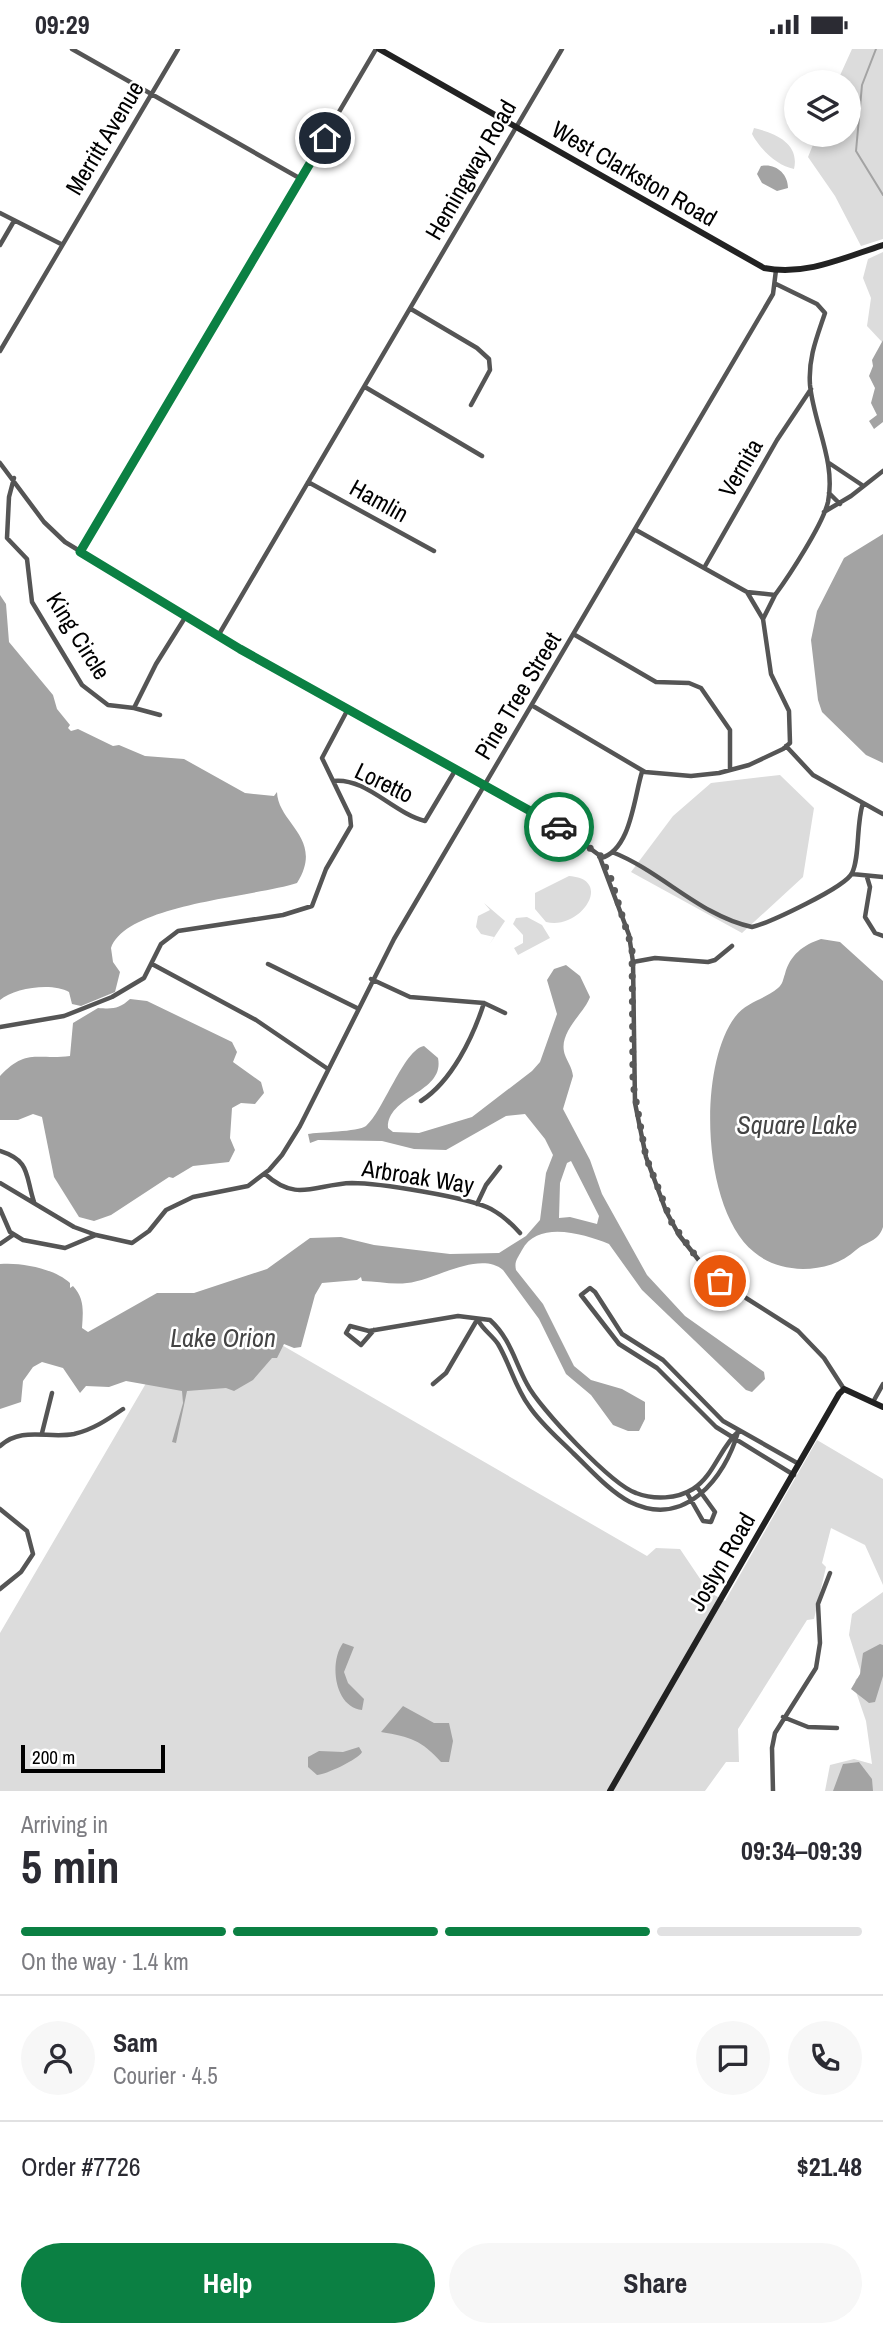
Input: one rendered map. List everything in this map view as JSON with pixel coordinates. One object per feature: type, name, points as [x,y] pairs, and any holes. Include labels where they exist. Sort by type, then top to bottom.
[{"type":"main road","name":"West Clarkston Road","points":[[378,49],[744,258],[776,270],[815,268],[883,244]]},
{"type":"main road","points":[[844,1389],[883,1408]]},
{"type":"main road","name":"Joslyn Road","points":[[611,1791],[844,1389]]},
{"type":"street","points":[[72,49],[301,179]]},
{"type":"street","name":"Merritt Avenue","points":[[0,351],[178,49]]},
{"type":"street","points":[[80,552],[378,49]]},
{"type":"street","name":"Hemingway Road","points":[[218,636],[562,49]]},
{"type":"street","points":[[0,213],[61,244]]},
{"type":"street","points":[[0,245],[14,221]]},
{"type":"street","name":"Pine Tree Street","points":[[265,1174],[294,1137],[371,979],[636,530],[776,284],[776,270]]},
{"type":"street","points":[[763,619],[824,512],[829,493],[828,462],[811,389],[813,342],[825,313],[809,300],[776,284]]},
{"type":"street","points":[[411,309],[469,343],[489,359],[490,370],[471,405]]},
{"type":"street","points":[[365,387],[482,456]]},
{"type":"street","name":"Vernita","points":[[704,568],[777,440],[811,389]]},
{"type":"street","points":[[828,462],[863,485]]},
{"type":"street","points":[[0,463],[14,478],[44,522],[80,552],[218,636],[585,842],[601,857],[629,935],[634,963],[635,1103],[646,1157],[666,1211],[679,1235],[705,1268],[746,1299],[798,1331],[824,1357],[844,1389]]},
{"type":"street","points":[[824,512],[840,504],[883,471]]},
{"type":"street","name":"King Circle","points":[[14,478],[9,496],[7,538],[27,559],[32,602],[38,615],[82,685],[93,696],[108,705],[160,715]]},
{"type":"street","name":"Hamlin","points":[[308,482],[434,551]]},
{"type":"street","points":[[829,493],[840,504]]},
{"type":"street","points":[[636,530],[747,592],[775,595]]},
{"type":"street","points":[[533,706],[642,772],[694,776],[730,770],[754,763],[786,746],[792,733],[789,711],[771,674],[763,619],[747,592]]},
{"type":"street","name":"King Circle","points":[[134,708],[156,664],[186,616]]},
{"type":"street","points":[[575,635],[656,683],[689,683],[701,688],[730,730],[730,770]]},
{"type":"street","points":[[0,1027],[46,1021],[90,1006],[136,983],[152,964],[161,944],[169,936],[188,928],[283,915],[312,906],[326,869],[351,826],[351,816],[322,758],[348,709]]},
{"type":"street","points":[[786,746],[813,775],[883,814]]},
{"type":"street","name":"Loretto","points":[[333,781],[346,780],[359,785],[425,821],[456,769]]},
{"type":"street","points":[[601,857],[612,852],[626,832],[642,772]]},
{"type":"street","points":[[612,852],[631,860],[689,897],[752,927],[829,894],[852,873],[858,817],[863,803]]},
{"type":"street","points":[[852,873],[883,877]]},
{"type":"street","points":[[867,877],[870,887],[866,917],[875,933],[883,936]]},
{"type":"street","points":[[634,963],[654,958],[708,962],[732,946]]},
{"type":"street","points":[[152,964],[256,1020],[328,1069]]},
{"type":"street","points":[[268,964],[357,1008]]},
{"type":"street","points":[[371,979],[410,997],[484,1003],[505,1013]]},
{"type":"street","points":[[421,1101],[445,1080],[478,1021],[484,1003]]},
{"type":"street","points":[[0,1151],[19,1159],[23,1164],[34,1203]]},
{"type":"street","points":[[477,1204],[486,1185],[500,1167]]},
{"type":"street","points":[[0,1182],[74,1227],[132,1243],[149,1231],[166,1210],[178,1203],[236,1190],[265,1174]]},
{"type":"street","name":"Arbroak Way","points":[[265,1174],[275,1184],[294,1191],[365,1184],[477,1204],[498,1213],[520,1233]]},
{"type":"street","points":[[0,1209],[13,1235],[23,1240],[65,1248],[96,1235]]},
{"type":"street","points":[[0,1244],[13,1235]]},
{"type":"street","points":[[794,1475],[733,1439],[649,1361],[618,1344],[581,1296],[584,1291],[590,1288],[595,1292],[622,1334],[663,1360],[716,1415],[738,1431],[800,1464]]},
{"type":"street","points":[[593,1311],[602,1306]]},
{"type":"street","points":[[374,1330],[361,1345],[346,1333],[350,1326],[374,1330],[458,1316],[490,1320],[500,1329],[538,1402],[617,1481],[628,1489],[649,1497],[663,1498],[687,1493],[697,1487],[738,1431]]},
{"type":"street","points":[[478,1319],[499,1347],[518,1390],[530,1409],[618,1494],[648,1508],[675,1506],[690,1501],[702,1494],[721,1472],[733,1439]]},
{"type":"street","points":[[433,1384],[446,1373],[478,1319]]},
{"type":"street","points":[[873,1402],[883,1384]]},
{"type":"street","points":[[42,1433],[52,1393]]},
{"type":"street","points":[[0,1446],[21,1434],[71,1434],[88,1430],[123,1409]]},
{"type":"street","points":[[687,1493],[703,1521],[711,1522],[715,1512],[697,1487]]},
{"type":"street","points":[[0,1509],[27,1531],[33,1554],[21,1572],[0,1589]]},
{"type":"street","points":[[773,1791],[772,1748],[783,1717],[807,1686],[816,1668],[819,1654],[818,1604],[830,1573]]},
{"type":"street","points":[[783,1717],[808,1727],[837,1728]]},
{"type":"shaded area","points":[[852,49],[883,49],[883,239],[861,246],[835,196],[808,157],[812,147],[861,147],[861,70],[842,70]]},
{"type":"shaded area","points":[[754,128],[784,141],[784,147],[790,147],[793,152],[794,169],[775,161],[752,134]]},
{"type":"shaded area","points":[[883,252],[882,342],[867,326],[871,298],[863,278],[868,259]]},
{"type":"shaded area","points":[[780,775],[814,808],[803,877],[742,933],[631,872],[673,816],[711,783]]},
{"type":"shaded area","points":[[569,876],[583,879],[590,886],[588,903],[570,919],[559,923],[546,922],[535,909],[535,893]]},
{"type":"shaded area","points":[[484,903],[505,921],[489,945],[494,937],[481,934],[476,927],[478,916],[490,910]]},
{"type":"shaded area","points":[[527,917],[542,925],[550,938],[518,955],[514,948],[523,943],[523,935],[513,924],[516,918]]},
{"type":"shaded area","points":[[197,1296],[647,1556],[656,1548],[680,1549],[709,1592],[725,1601],[817,1440],[883,1479],[883,1585],[865,1545],[831,1528],[822,1563],[826,1567],[814,1619],[807,1620],[738,1729],[739,1762],[726,1762],[705,1791],[0,1791],[0,1633]]},
{"type":"shaded area","points":[[883,1592],[883,1791],[825,1791],[830,1765],[854,1759],[872,1764],[866,1721],[854,1686],[856,1679],[862,1676],[849,1635],[852,1614]]},
{"type":"water","points":[[761,166],[780,170],[786,178],[788,188],[777,191],[762,183],[757,174]]},
{"type":"water","points":[[883,340],[883,422],[874,429],[869,421],[877,415],[871,403],[875,388],[869,376],[872,360]]},
{"type":"water","points":[[883,534],[883,763],[866,755],[822,712],[818,700],[811,640],[817,611],[844,558]]},
{"type":"water","points":[[0,595],[6,604],[9,642],[53,695],[57,709],[70,725],[68,728],[71,731],[78,729],[113,746],[119,745],[145,756],[184,759],[245,793],[274,796],[277,792],[279,803],[298,833],[306,854],[297,883],[165,912],[140,921],[122,933],[111,948],[113,962],[120,972],[115,992],[81,1006],[72,1004],[69,992],[53,987],[14,992],[0,1000]]},
{"type":"water","name":"Square Lake","points":[[821,939],[840,942],[883,981],[883,1227],[875,1238],[838,1262],[803,1269],[765,1260],[754,1252],[737,1232],[724,1205],[715,1173],[711,1103],[715,1069],[723,1040],[735,1017],[745,1007],[778,988],[794,956],[808,944]]},
{"type":"water","name":"Lake Orion","points":[[566,965],[580,976],[590,997],[565,1039],[565,1055],[573,1076],[563,1109],[590,1160],[602,1194],[647,1275],[685,1316],[764,1372],[765,1379],[752,1392],[746,1390],[642,1290],[609,1244],[575,1234],[550,1232],[529,1241],[517,1260],[516,1270],[543,1304],[574,1366],[591,1380],[622,1389],[645,1402],[645,1419],[639,1431],[628,1431],[613,1425],[591,1395],[566,1374],[539,1319],[503,1270],[482,1263],[407,1283],[362,1281],[361,1277],[357,1280],[322,1283],[315,1295],[301,1347],[294,1348],[284,1344],[277,1358],[272,1358],[253,1380],[234,1391],[226,1388],[187,1391],[176,1443],[172,1442],[183,1403],[182,1391],[126,1381],[109,1387],[86,1386],[80,1393],[63,1368],[42,1362],[33,1367],[23,1381],[21,1402],[0,1409],[0,1264],[38,1267],[64,1278],[70,1283],[70,1288],[73,1286],[80,1296],[82,1328],[88,1332],[157,1293],[194,1293],[267,1269],[310,1238],[341,1237],[374,1245],[450,1254],[499,1253],[526,1236],[540,1220],[546,1173],[553,1155],[545,1139],[525,1114],[506,1116],[446,1150],[414,1149],[382,1141],[318,1140],[310,1143],[308,1134],[347,1131],[366,1126],[373,1119],[401,1069],[416,1050],[424,1046],[438,1058],[438,1070],[425,1087],[396,1108],[390,1117],[388,1128],[393,1132],[419,1133],[472,1117],[540,1062],[557,1014],[547,980],[554,969]],"holes":[[[571,1161],[599,1216],[597,1224],[570,1217],[559,1218],[560,1183],[567,1163]]]},
{"type":"water","points":[[130,999],[147,1001],[232,1042],[237,1052],[233,1062],[261,1082],[264,1093],[255,1104],[241,1103],[232,1108],[230,1138],[235,1150],[229,1162],[193,1166],[173,1178],[169,1177],[111,1215],[94,1221],[79,1217],[54,1177],[42,1117],[33,1114],[18,1120],[0,1120],[0,1076],[25,1058],[70,1056],[73,1023],[98,1008],[116,1008]]},
{"type":"water","points":[[343,1643],[354,1647],[344,1672],[348,1683],[364,1699],[362,1710],[345,1701],[337,1683],[336,1661]]},
{"type":"water","points":[[883,1645],[883,1676],[875,1702],[869,1703],[851,1689],[860,1674],[863,1653]]},
{"type":"water","points":[[403,1706],[434,1723],[449,1723],[453,1741],[449,1762],[441,1762],[415,1741],[381,1732]]},
{"type":"water","points":[[359,1747],[362,1752],[360,1755],[327,1772],[317,1775],[308,1767],[308,1757],[319,1751],[343,1752]]},
{"type":"water","points":[[859,1762],[872,1779],[873,1791],[833,1791],[843,1764]]},
{"type":"waterway","points":[[876,49],[862,85],[856,151],[883,195]]},
{"type":"way so far","points":[[559,827],[585,842],[600,855],[611,879],[629,935],[634,963],[633,1084],[646,1157],[672,1223],[705,1268],[720,1281]]},
{"type":"route","points":[[325,138],[80,552],[240,649],[559,827]]}]
